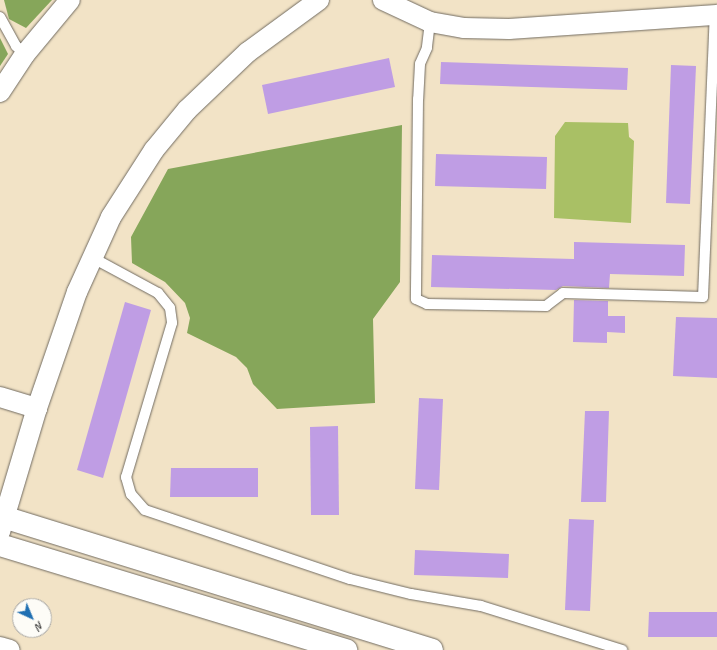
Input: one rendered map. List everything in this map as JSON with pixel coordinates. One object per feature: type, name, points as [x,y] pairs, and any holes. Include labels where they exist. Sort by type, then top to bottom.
[{"type":"street","points":[[0,92],[25,54],[70,0]]},
{"type":"street","points":[[319,0],[248,52],[187,110],[154,150],[111,217],[77,292],[37,408],[2,522],[432,650]]},
{"type":"street","points":[[383,0],[430,22],[464,28],[509,29],[716,15]]},
{"type":"street","points":[[0,397],[37,408]]},
{"type":"street","points":[[0,545],[346,650]]},
{"type":"street","points":[[0,647],[10,650]]},
{"type":"lane","points":[[430,22],[427,48],[420,64],[418,99],[416,299],[427,304],[546,306],[563,293],[703,297],[716,15]]},
{"type":"lane","points":[[0,17],[16,46],[25,54]]},
{"type":"lane","points":[[93,258],[158,293],[170,308],[172,323],[126,477],[131,494],[145,510],[350,579],[411,594],[482,606],[622,650]]},
{"type":"green space","points":[[4,0],[52,0],[26,28],[9,19]]},
{"type":"green space","points":[[0,38],[8,54],[0,66]]},
{"type":"green space","points":[[565,122],[628,123],[629,137],[634,141],[631,223],[554,218],[555,136]]},
{"type":"green space","points":[[402,125],[400,282],[373,319],[375,403],[277,409],[253,384],[247,368],[236,357],[187,333],[190,318],[185,303],[165,282],[132,263],[131,237],[168,169]]},
{"type":"building","points":[[389,58],[395,87],[268,114],[262,85]]},
{"type":"building","points":[[441,62],[628,68],[627,90],[440,84]]},
{"type":"building","points":[[671,65],[696,66],[690,204],[666,203]]},
{"type":"building","points":[[436,154],[547,157],[546,189],[435,186]]},
{"type":"building","points":[[574,242],[685,245],[684,276],[610,274],[609,288],[563,286],[556,290],[431,287],[432,255],[574,259]]},
{"type":"building","points":[[574,300],[608,301],[608,316],[625,316],[625,333],[607,332],[607,343],[573,342]]},
{"type":"building","points":[[125,302],[151,310],[103,478],[77,470]]},
{"type":"building","points":[[676,317],[717,318],[717,378],[673,376]]},
{"type":"building","points":[[419,398],[443,399],[439,490],[415,489]]},
{"type":"building","points":[[585,411],[609,411],[606,502],[581,502]]},
{"type":"building","points":[[338,426],[339,515],[311,515],[310,427]]},
{"type":"building","points":[[171,468],[258,468],[258,497],[170,497]]},
{"type":"building","points":[[569,519],[594,520],[590,611],[565,610]]},
{"type":"building","points":[[415,550],[509,554],[508,578],[414,575]]},
{"type":"building","points":[[649,612],[717,612],[717,637],[648,637]]}]
